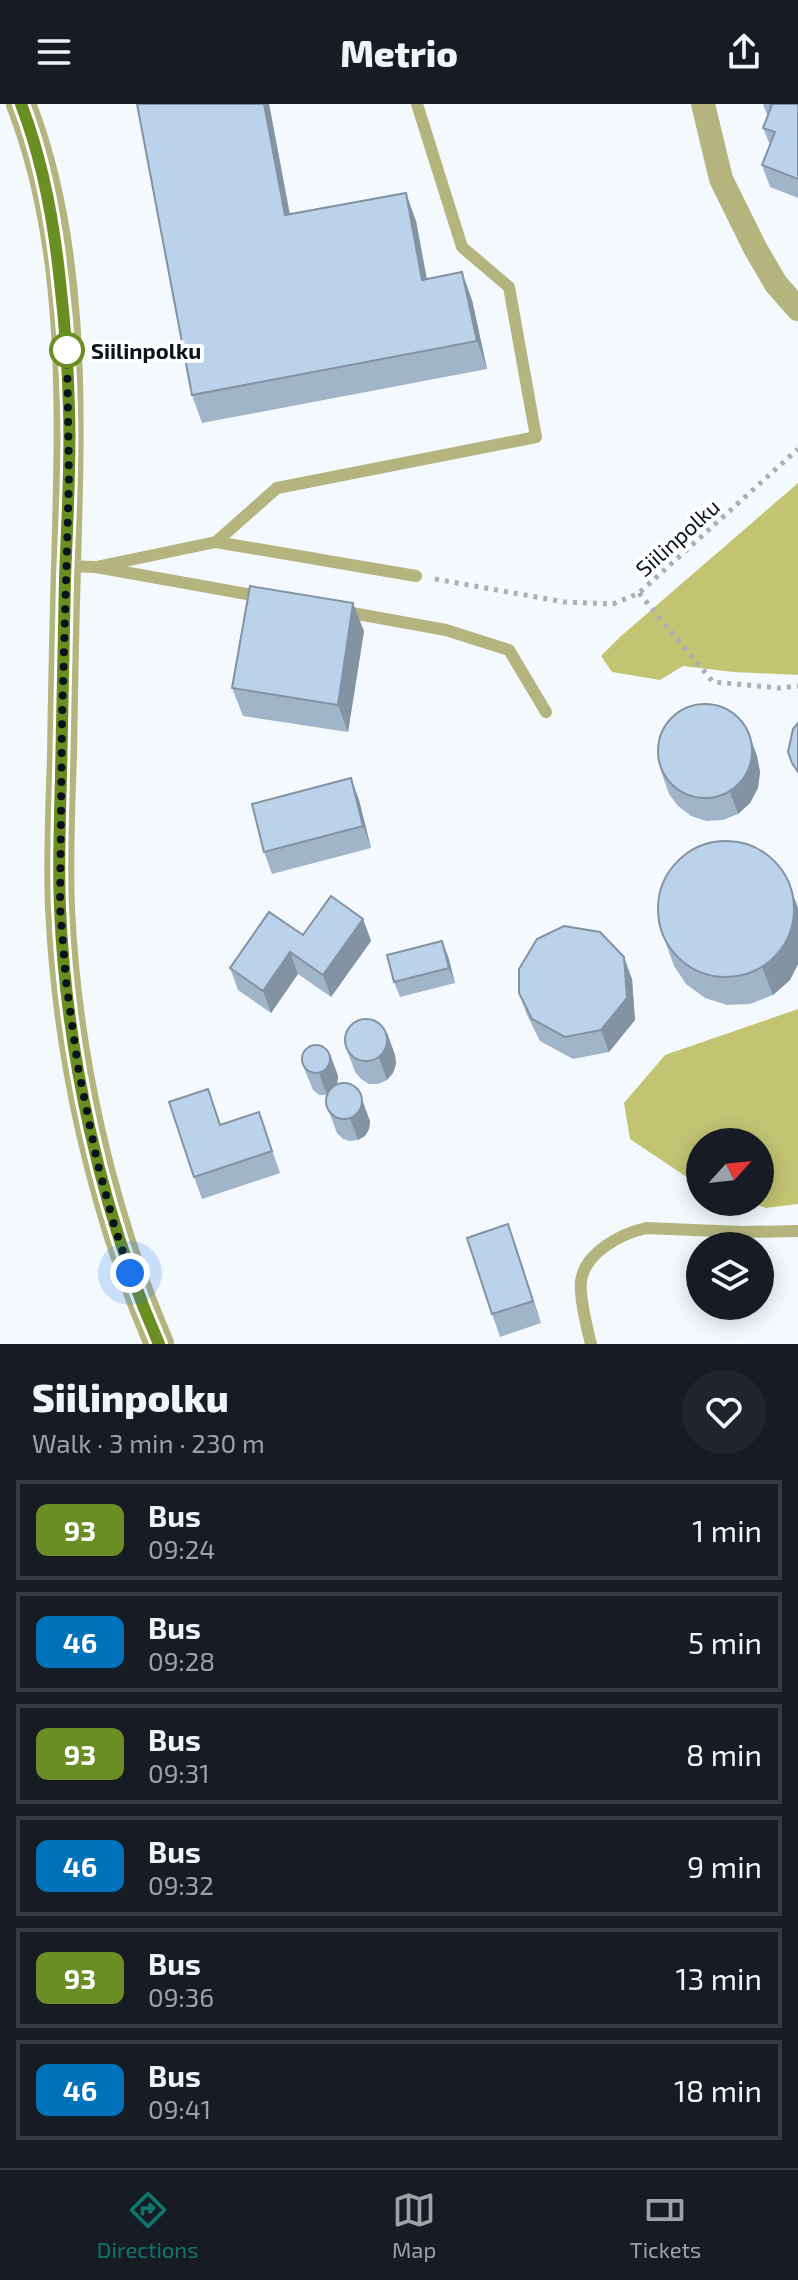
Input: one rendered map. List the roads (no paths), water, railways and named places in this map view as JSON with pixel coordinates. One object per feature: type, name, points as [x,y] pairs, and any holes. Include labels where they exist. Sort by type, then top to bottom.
[{"type":"street","points":[[21,104],[38,156],[54,227],[67,343],[69,477],[60,829],[60,907],[66,981],[78,1067],[97,1161],[138,1297],[159,1344]]},
{"type":"street","points":[[703,104],[721,179],[776,284],[798,309]]},
{"type":"lane","points":[[216,542],[277,488],[536,437],[509,287],[462,247],[417,104]]},
{"type":"lane","points":[[96,567],[216,542],[416,576]]},
{"type":"lane","points":[[66,566],[96,567],[279,600]]},
{"type":"lane","points":[[324,608],[446,630],[509,650],[546,712]]},
{"type":"lane","points":[[591,1344],[581,1281],[589,1261],[611,1242],[646,1228],[798,1231]]},
{"type":"place","name":"Siilinpolku","points":[[67,350]]}]
